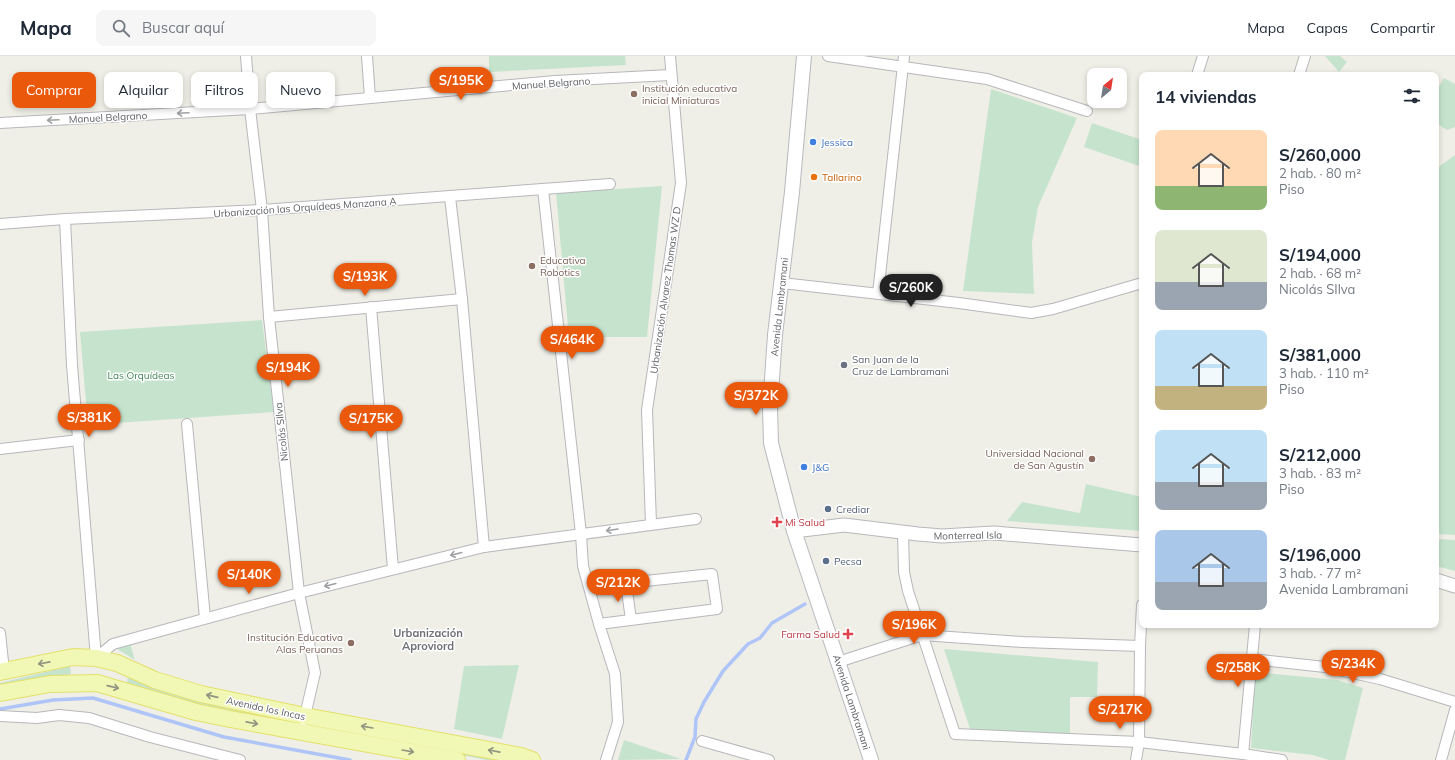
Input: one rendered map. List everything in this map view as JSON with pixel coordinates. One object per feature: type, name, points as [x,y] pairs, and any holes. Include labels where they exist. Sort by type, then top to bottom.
[{"type":"main road","name":"Avenida Lambramani","points":[[804,56],[782,283],[775,335],[769,426],[771,443],[794,531],[871,760]]},
{"type":"main road","name":"Avenida los Incas","points":[[1,672],[73,657],[96,658],[117,663],[164,683],[201,694],[305,716],[441,740],[521,756],[532,760]]},
{"type":"main road","points":[[73,657],[77,661],[80,672],[75,682]]},
{"type":"main road","name":"Avenida los Incas","points":[[0,693],[75,682],[97,683],[119,688],[196,712],[301,733],[457,760]]},
{"type":"main road","points":[[160,701],[164,683]]},
{"type":"main road","points":[[0,700],[33,687]]},
{"type":"main road","points":[[437,756],[441,740]]},
{"type":"street","name":"Nicolás SIlva","points":[[246,56],[250,109],[262,210],[269,317],[299,593],[315,672],[301,733]]},
{"type":"street","points":[[367,56],[370,98]]},
{"type":"street","name":"Urbanización Alvarez Thomas WZ D","points":[[651,524],[647,410],[681,183],[670,75],[670,56]]},
{"type":"street","points":[[828,56],[904,61],[987,79],[1087,111]]},
{"type":"street","points":[[1198,72],[1203,56]]},
{"type":"street","points":[[1300,72],[1304,56]]},
{"type":"street","points":[[878,294],[904,61]]},
{"type":"street","name":"Manuel Belgrano","points":[[0,123],[250,109],[555,81],[670,75]]},
{"type":"street","name":"Urbanización las Orquídeas Manzana A","points":[[0,224],[65,219],[262,210],[610,184]]},
{"type":"street","points":[[543,189],[581,534],[583,566],[598,624],[616,680],[618,722],[606,760]]},
{"type":"street","points":[[450,197],[462,299],[484,547]]},
{"type":"street","points":[[65,219],[72,366],[96,658]]},
{"type":"street","points":[[782,283],[1035,313],[1054,309],[1139,284]]},
{"type":"street","points":[[269,317],[462,299]]},
{"type":"street","points":[[371,308],[393,569]]},
{"type":"street","points":[[187,424],[205,618]]},
{"type":"street","points":[[0,449],[78,440]]},
{"type":"street","points":[[96,658],[113,644],[299,593],[484,547],[696,518]]},
{"type":"street","name":"Monterreal Isla","points":[[794,531],[844,525],[903,533],[942,536],[994,533],[1139,545]]},
{"type":"street","points":[[903,533],[904,572],[908,591],[955,734],[1139,742],[1282,760]]},
{"type":"street","points":[[598,624],[631,620],[717,608],[712,574],[626,583],[631,620]]},
{"type":"street","points":[[1439,581],[1455,586]]},
{"type":"street","points":[[1136,760],[1139,742],[1141,628]]},
{"type":"street","points":[[1243,754],[1255,628]]},
{"type":"street","points":[[0,633],[1,672]]},
{"type":"street","points":[[838,662],[922,635],[1023,642],[1140,646]]},
{"type":"street","points":[[1252,659],[1325,667],[1380,679],[1455,702]]},
{"type":"street","points":[[1441,760],[1455,710]]},
{"type":"street","points":[[0,716],[37,718],[59,715],[89,718],[150,737],[240,760]]},
{"type":"street","points":[[702,740],[769,760]]},
{"type":"green space","points":[[489,56],[625,56],[626,65],[489,72]]},
{"type":"green space","points":[[1325,56],[1340,56],[1347,62],[1339,72]]},
{"type":"green space","points":[[1444,78],[1455,84],[1455,127],[1447,130],[1439,125],[1439,87]]},
{"type":"green space","points":[[991,89],[1077,118],[1038,207],[1032,242],[1034,294],[963,291]]},
{"type":"green space","points":[[1092,123],[1139,139],[1139,166],[1084,147]]},
{"type":"green space","points":[[1455,155],[1455,535],[1439,534],[1439,167]]},
{"type":"green space","points":[[662,186],[647,337],[569,337],[556,193]]},
{"type":"green space","name":"Las Orquídeas","points":[[262,320],[274,412],[88,425],[80,332]]},
{"type":"green space","points":[[1086,484],[1139,496],[1139,531],[1007,521],[1022,502],[1080,513]]},
{"type":"green space","points":[[1439,539],[1455,540],[1455,571],[1439,567]]},
{"type":"green space","points":[[130,643],[135,660],[117,649]]},
{"type":"green space","points":[[944,649],[1098,662],[1097,697],[1070,697],[1070,737],[971,732]]},
{"type":"green space","points":[[519,665],[502,739],[454,729],[464,666]]},
{"type":"green space","points":[[70,666],[71,674],[0,689],[0,683]]},
{"type":"green space","points":[[1255,672],[1337,680],[1363,688],[1345,760],[1329,760],[1313,755],[1251,748]]},
{"type":"green space","points":[[128,677],[201,699],[293,720],[292,725],[202,705],[127,683]]},
{"type":"green space","points":[[624,740],[681,759],[618,760]]},
{"type":"green space","points":[[452,747],[513,760],[487,760],[451,753]]},
{"type":"waterway","points":[[686,760],[695,737],[696,719],[704,702],[723,671],[748,644],[760,638],[772,623],[805,604]]},
{"type":"waterway","points":[[0,709],[53,700],[93,698],[224,737],[350,760]]},
{"type":"place","name":"Institución educativa inicial Miniaturas","points":[[634,94]]},
{"type":"place","name":"Jessica","points":[[813,142]]},
{"type":"place","name":"Tallarino","points":[[814,177]]},
{"type":"place","name":"Educativa Robotics","points":[[532,266]]},
{"type":"place","name":"San Juan de la Cruz de Lambramani","points":[[844,365]]},
{"type":"place","name":"Universidad Nacional de San Agustín","points":[[1092,459]]},
{"type":"place","name":"J&G","points":[[804,467]]},
{"type":"place","name":"Crediar","points":[[828,509]]},
{"type":"place","name":"Mi Salud","points":[[777,522]]},
{"type":"place","name":"Pecsa","points":[[826,561]]},
{"type":"place","name":"Farma Salud","points":[[848,634]]},
{"type":"place","name":"Institución Educativa Alas Peruanas","points":[[351,643]]},
{"type":"district","name":"Urbanización Aproviord","points":[[428,639]]}]
